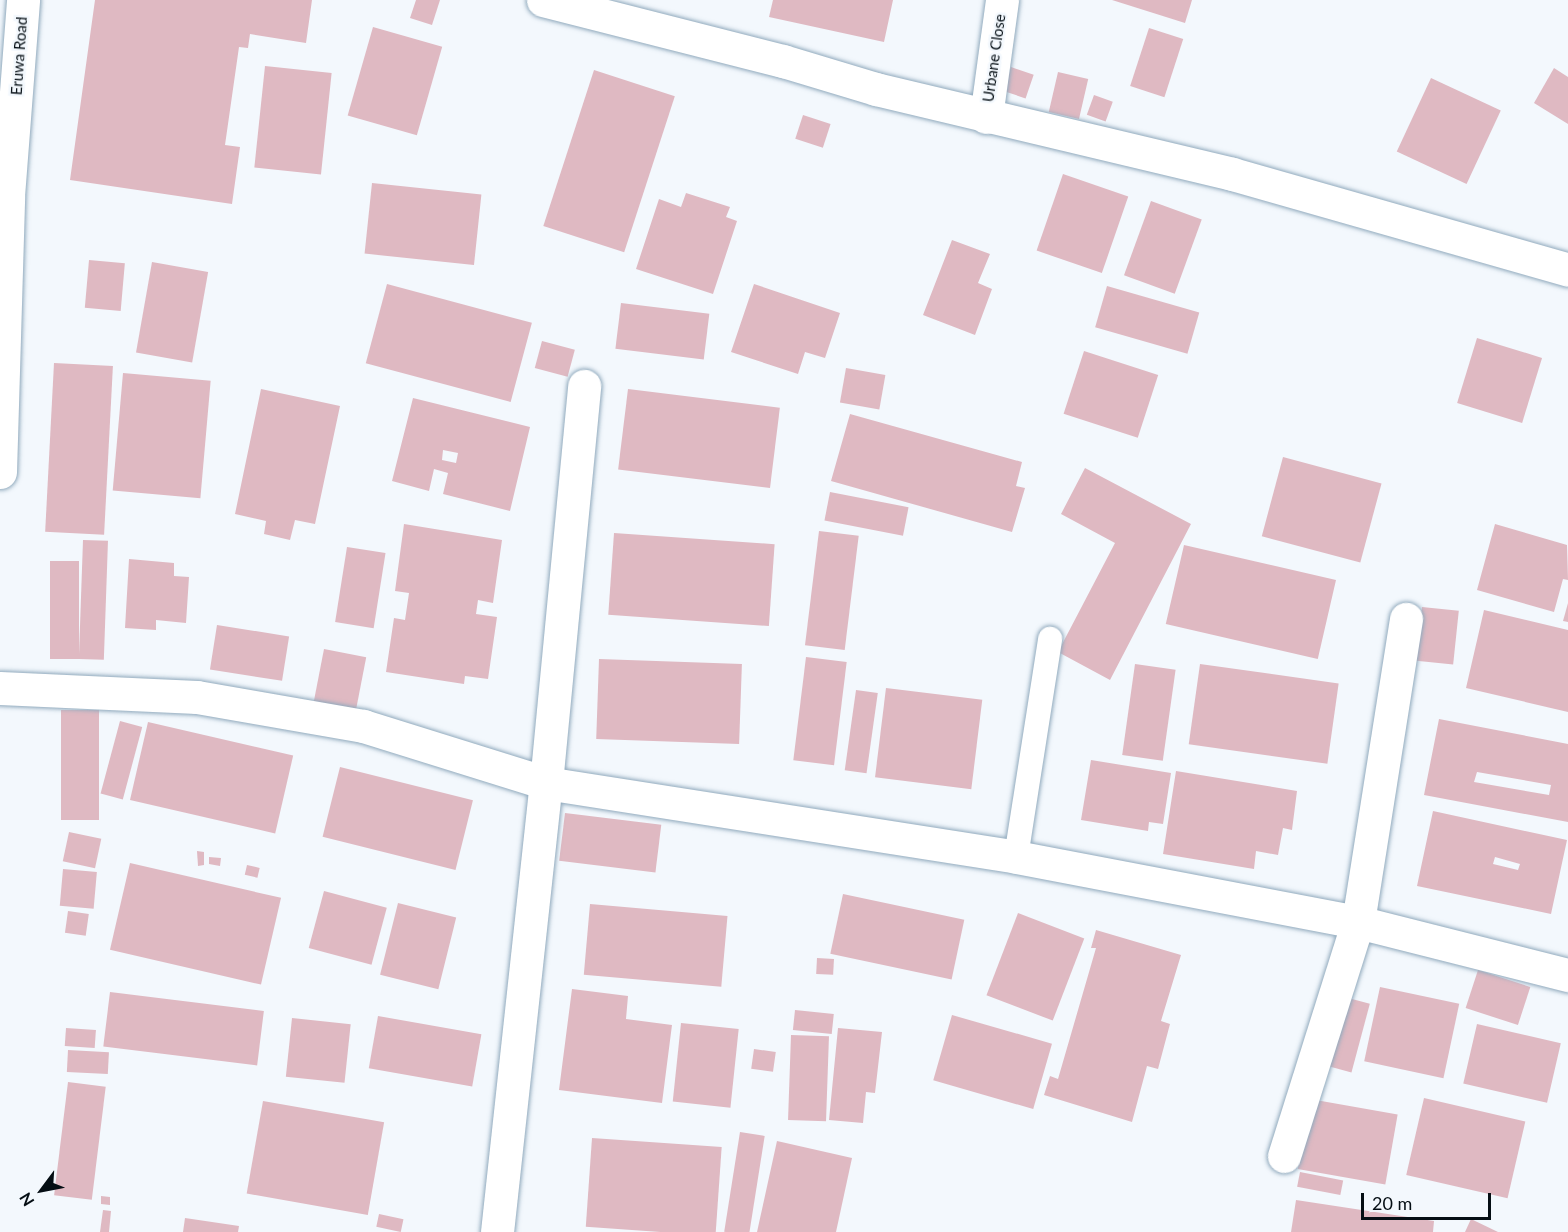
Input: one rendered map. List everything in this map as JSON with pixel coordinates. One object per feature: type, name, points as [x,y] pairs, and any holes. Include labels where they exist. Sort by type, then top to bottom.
[{"type":"street","name":"Eruwa Road","points":[[0,472],[8,196],[7,106],[23,0]]},
{"type":"street","name":"Urbane Close","points":[[986,117],[1002,0]]},
{"type":"street","points":[[554,1],[986,117],[1232,174],[1568,270]]},
{"type":"street","points":[[497,1232],[546,783],[584,386]]},
{"type":"street","points":[[1284,1156],[1358,922],[1406,619]]},
{"type":"street","points":[[0,688],[197,697],[363,726],[546,783],[1016,857],[1358,922],[1568,975]]},
{"type":"lane","points":[[1016,857],[1050,639]]},
{"type":"building","points":[[95,0],[312,0],[306,43],[250,34],[248,48],[239,47],[225,145],[240,147],[232,204],[70,180]]},
{"type":"building","points":[[416,0],[440,0],[432,25],[410,18]]},
{"type":"building","points":[[773,0],[893,0],[884,42],[769,17]]},
{"type":"building","points":[[1112,0],[1192,0],[1185,23]]},
{"type":"building","points":[[373,27],[442,47],[417,135],[348,115]]},
{"type":"building","points":[[1149,28],[1183,39],[1164,97],[1130,86]]},
{"type":"building","points":[[265,66],[332,73],[321,174],[254,167]]},
{"type":"building","points":[[1011,67],[1034,75],[1026,98],[1003,91]]},
{"type":"building","points":[[1554,68],[1568,77],[1568,124],[1534,103]]},
{"type":"building","points":[[594,70],[675,96],[624,252],[543,226]]},
{"type":"building","points":[[1058,72],[1088,79],[1079,119],[1049,112]]},
{"type":"building","points":[[1431,78],[1501,111],[1467,184],[1397,151]]},
{"type":"building","points":[[1094,95],[1113,102],[1106,122],[1087,115]]},
{"type":"building","points":[[803,115],[831,124],[823,148],[795,139]]},
{"type":"building","points":[[1063,174],[1128,196],[1102,273],[1037,251]]},
{"type":"building","points":[[372,183],[481,194],[474,265],[365,254]]},
{"type":"building","points":[[686,193],[730,207],[726,217],[737,221],[713,294],[636,269],[659,199],[681,207]]},
{"type":"building","points":[[1151,201],[1202,219],[1175,294],[1124,275]]},
{"type":"building","points":[[952,240],[990,254],[978,283],[992,289],[975,335],[923,315]]},
{"type":"building","points":[[89,260],[125,263],[121,311],[85,308]]},
{"type":"building","points":[[152,262],[208,272],[192,363],[136,353]]},
{"type":"building","points":[[387,284],[532,323],[511,402],[366,363]]},
{"type":"building","points":[[754,284],[840,313],[825,358],[805,352],[798,374],[731,352]]},
{"type":"building","points":[[1107,286],[1199,312],[1187,354],[1095,327]]},
{"type":"building","points":[[621,303],[709,314],[704,360],[615,349]]},
{"type":"building","points":[[1477,338],[1542,358],[1522,423],[1457,403]]},
{"type":"building","points":[[542,341],[575,350],[568,377],[535,368]]},
{"type":"building","points":[[1084,351],[1158,375],[1138,438],[1064,414]]},
{"type":"building","points":[[54,363],[113,366],[104,535],[45,532]]},
{"type":"building","points":[[846,368],[885,375],[879,409],[840,402]]},
{"type":"building","points":[[123,373],[211,381],[200,498],[113,491]]},
{"type":"building","points":[[261,389],[340,406],[315,524],[295,520],[290,540],[264,534],[266,521],[235,514]]},
{"type":"building","points":[[628,389],[780,408],[770,488],[618,469]]},
{"type":"building","points":[[413,398],[530,427],[510,511],[443,494],[448,473],[434,469],[429,491],[392,481]],"holes":[[[443,450],[458,453],[456,463],[442,460]]]},
{"type":"building","points":[[850,414],[1022,462],[1016,486],[1025,488],[1012,532],[831,481]]},
{"type":"building","points":[[1283,457],[1382,483],[1360,563],[1262,536]]},
{"type":"building","points":[[1085,468],[1191,524],[1110,680],[1058,652],[1115,543],[1061,514]]},
{"type":"building","points":[[830,492],[909,507],[903,536],[824,520]]},
{"type":"building","points":[[404,524],[502,540],[493,603],[478,600],[476,614],[497,617],[488,679],[465,676],[464,684],[386,672],[394,618],[405,620],[409,593],[395,591]]},
{"type":"building","points":[[1495,524],[1567,545],[1568,580],[1563,579],[1554,612],[1477,590]]},
{"type":"building","points":[[819,531],[859,536],[845,650],[805,645]]},
{"type":"building","points":[[614,533],[775,544],[769,626],[608,615]]},
{"type":"building","points":[[83,540],[108,541],[104,660],[79,659]]},
{"type":"building","points":[[1184,545],[1336,580],[1318,659],[1166,624]]},
{"type":"building","points":[[347,547],[386,553],[374,628],[335,622]]},
{"type":"building","points":[[129,559],[174,563],[174,576],[189,577],[186,623],[156,620],[156,630],[125,628]]},
{"type":"building","points":[[50,561],[79,561],[79,659],[50,659]]},
{"type":"building","points":[[1568,603],[1568,622],[1563,621]]},
{"type":"building","points":[[1422,607],[1459,611],[1453,665],[1416,661]]},
{"type":"building","points":[[1484,610],[1568,630],[1568,712],[1466,688]]},
{"type":"building","points":[[217,625],[289,636],[282,681],[210,669]]},
{"type":"building","points":[[324,649],[366,657],[356,712],[313,704]]},
{"type":"building","points":[[806,657],[847,662],[834,765],[793,760]]},
{"type":"building","points":[[599,659],[742,664],[739,744],[596,739]]},
{"type":"building","points":[[1135,664],[1176,670],[1163,761],[1122,755]]},
{"type":"building","points":[[1200,664],[1339,683],[1327,764],[1189,744]]},
{"type":"building","points":[[886,688],[982,700],[971,789],[875,777]]},
{"type":"building","points":[[856,690],[878,693],[867,773],[845,770]]},
{"type":"building","points":[[61,710],[99,710],[99,820],[61,820]]},
{"type":"building","points":[[1439,719],[1568,744],[1568,822],[1424,795]],"holes":[[[1477,772],[1551,785],[1549,795],[1474,782]]]},
{"type":"building","points":[[120,721],[142,727],[123,799],[101,793]]},
{"type":"building","points":[[148,722],[293,756],[275,833],[130,800]]},
{"type":"building","points":[[1091,760],[1171,773],[1163,824],[1149,822],[1148,831],[1081,820]]},
{"type":"building","points":[[340,767],[473,800],[456,870],[323,837]]},
{"type":"building","points":[[1176,771],[1297,791],[1292,830],[1283,828],[1278,855],[1256,851],[1254,869],[1163,854]]},
{"type":"building","points":[[1433,811],[1567,840],[1551,914],[1417,886]],"holes":[[[1495,857],[1520,864],[1518,870],[1493,864]]]},
{"type":"building","points":[[565,813],[661,825],[655,872],[559,861]]},
{"type":"building","points":[[69,832],[101,839],[95,868],[63,861]]},
{"type":"building","points":[[197,851],[204,852],[204,865],[198,866]]},
{"type":"building","points":[[209,857],[221,858],[220,866],[209,864]]},
{"type":"building","points":[[130,863],[281,898],[261,985],[110,950]]},
{"type":"building","points":[[247,865],[260,868],[257,878],[245,875]]},
{"type":"building","points":[[63,869],[97,872],[94,909],[60,906]]},
{"type":"building","points":[[324,891],[387,908],[372,965],[309,948]]},
{"type":"building","points":[[843,894],[964,920],[952,979],[830,954]]},
{"type":"building","points":[[398,903],[456,918],[438,989],[380,975]]},
{"type":"building","points":[[590,904],[727,916],[721,987],[584,975]]},
{"type":"building","points":[[68,911],[89,914],[86,936],[65,933]]},
{"type":"building","points":[[1018,913],[1084,938],[1053,1021],[986,995]]},
{"type":"building","points":[[1096,930],[1181,955],[1161,1021],[1170,1024],[1158,1069],[1147,1066],[1132,1122],[1044,1095],[1050,1076],[1058,1079],[1096,948],[1091,948]]},
{"type":"building","points":[[817,958],[834,959],[833,975],[816,974]]},
{"type":"building","points":[[1478,970],[1530,987],[1518,1025],[1466,1008]]},
{"type":"building","points":[[1380,987],[1459,1004],[1443,1078],[1364,1061]]},
{"type":"building","points":[[572,989],[628,996],[626,1019],[672,1025],[662,1103],[559,1090]]},
{"type":"building","points":[[110,992],[264,1011],[257,1065],[103,1047]]},
{"type":"building","points":[[1337,995],[1370,1004],[1351,1072],[1319,1064]]},
{"type":"building","points":[[795,1010],[834,1014],[832,1034],[793,1030]]},
{"type":"building","points":[[952,1015],[1052,1044],[1033,1109],[933,1080]]},
{"type":"building","points":[[378,1016],[481,1034],[472,1086],[369,1068]]},
{"type":"building","points":[[292,1018],[351,1024],[345,1083],[286,1077]]},
{"type":"building","points":[[681,1023],[739,1029],[730,1108],[673,1102]]},
{"type":"building","points":[[1477,1024],[1561,1043],[1547,1103],[1463,1083]]},
{"type":"building","points":[[66,1028],[96,1030],[95,1048],[65,1046]]},
{"type":"building","points":[[838,1028],[882,1032],[875,1093],[866,1092],[863,1123],[829,1120]]},
{"type":"building","points":[[791,1035],[829,1036],[826,1121],[788,1120]]},
{"type":"building","points":[[754,1049],[776,1052],[773,1072],[751,1069]]},
{"type":"building","points":[[68,1050],[109,1052],[108,1074],[67,1072]]},
{"type":"building","points":[[68,1082],[106,1087],[92,1200],[54,1195]]},
{"type":"building","points":[[1424,1098],[1525,1121],[1508,1198],[1406,1175]]},
{"type":"building","points":[[1310,1099],[1398,1114],[1385,1184],[1298,1169]]},
{"type":"building","points":[[263,1101],[384,1122],[368,1215],[247,1194]]},
{"type":"building","points":[[740,1132],[765,1136],[749,1232],[724,1232]]},
{"type":"building","points":[[592,1138],[722,1147],[716,1232],[660,1232],[586,1227]]},
{"type":"building","points":[[777,1141],[852,1158],[836,1232],[757,1232]]},
{"type":"building","points":[[1300,1172],[1343,1180],[1340,1195],[1297,1187]]},
{"type":"building","points":[[101,1196],[110,1197],[110,1205],[101,1204]]},
{"type":"building","points":[[1296,1200],[1434,1221],[1433,1232],[1291,1232]]},
{"type":"building","points":[[103,1210],[111,1211],[109,1232],[100,1232]]},
{"type":"building","points":[[379,1214],[403,1219],[401,1232],[376,1227]]},
{"type":"building","points":[[185,1218],[239,1226],[238,1232],[183,1232]]},
{"type":"building","points":[[1471,1219],[1498,1232],[1465,1232]]}]
